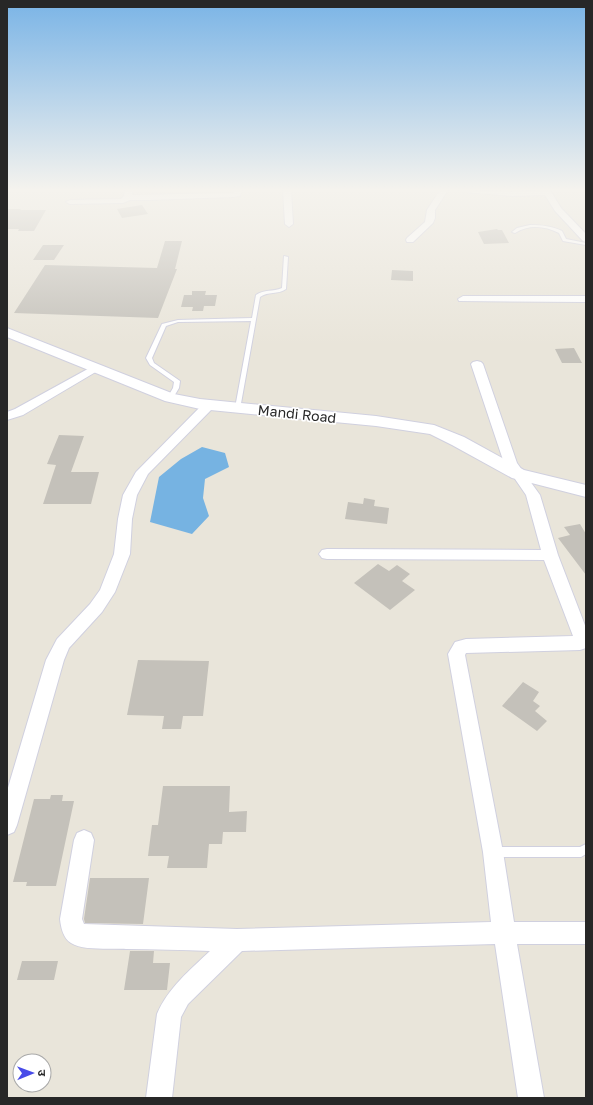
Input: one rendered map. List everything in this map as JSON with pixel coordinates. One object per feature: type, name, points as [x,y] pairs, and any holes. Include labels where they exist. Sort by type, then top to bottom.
[{"type":"street","points":[[463,299],[586,299]]},
{"type":"street","name":"Mandi Road","points":[[7,332],[170,398],[209,405],[376,421],[434,430],[458,440],[518,474],[586,491]]},
{"type":"street","points":[[478,364],[511,463],[533,495],[550,555],[582,639],[582,642],[466,646],[461,647],[456,654],[494,852],[504,933],[531,1098]]},
{"type":"street","points":[[7,416],[19,412],[95,368]]},
{"type":"street","points":[[7,825],[55,660],[63,644],[103,599],[114,577],[122,554],[128,504],[136,482],[143,472],[209,405]]},
{"type":"street","points":[[327,554],[550,555]]},
{"type":"street","points":[[84,840],[71,919],[74,933],[78,935],[99,937],[237,940],[504,933],[586,933]]},
{"type":"street","points":[[159,1098],[169,1014],[180,996],[237,940]]},
{"type":"lane","points":[[571,242],[586,244]]},
{"type":"lane","points":[[238,408],[259,294],[280,292],[284,289],[286,257]]},
{"type":"lane","points":[[170,398],[176,388],[177,381],[152,364],[149,358],[164,325],[178,321],[254,319]]},
{"type":"lane","points":[[494,852],[581,852],[586,850]]},
{"type":"water","points":[[202,447],[225,453],[229,467],[205,479],[203,498],[209,516],[192,534],[150,522],[159,477],[181,459]]},
{"type":"building","points":[[165,242],[182,242],[175,269],[177,269],[158,318],[14,313],[45,265],[157,268]]},
{"type":"building","points":[[483,242],[508,242],[509,243],[484,244]]},
{"type":"building","points":[[43,245],[64,245],[54,260],[33,260]]},
{"type":"building","points":[[392,270],[413,271],[413,281],[391,280]]},
{"type":"building","points":[[192,291],[206,291],[205,295],[217,295],[215,306],[204,306],[203,311],[192,311],[193,307],[181,307],[184,295],[192,295]]},
{"type":"building","points":[[574,348],[582,363],[562,363],[555,349]]},
{"type":"building","points":[[59,435],[84,436],[71,472],[99,472],[91,504],[43,504],[56,465],[47,464]]},
{"type":"building","points":[[364,498],[375,500],[374,506],[389,508],[387,524],[345,519],[348,502],[363,504]]},
{"type":"building","points":[[580,524],[586,534],[586,575],[558,538],[570,535],[564,527]]},
{"type":"building","points":[[378,564],[389,571],[397,565],[410,574],[402,581],[415,590],[390,610],[354,583]]},
{"type":"building","points":[[138,660],[209,661],[203,716],[183,716],[181,729],[162,729],[164,716],[127,715]]},
{"type":"building","points":[[523,682],[539,692],[533,701],[540,706],[535,711],[547,721],[537,731],[502,706]]},
{"type":"building","points":[[163,786],[230,786],[229,812],[247,811],[246,832],[223,832],[222,844],[209,844],[207,868],[167,868],[169,856],[148,856],[152,825],[158,825]]},
{"type":"building","points":[[51,795],[63,795],[62,801],[74,801],[56,886],[26,886],[27,882],[13,882],[34,799],[50,799]]},
{"type":"building","points":[[90,878],[149,878],[143,924],[85,923],[84,919]]},
{"type":"building","points":[[130,951],[154,951],[153,963],[170,963],[167,990],[124,990]]},
{"type":"building","points":[[22,961],[58,961],[54,980],[17,980]]}]
